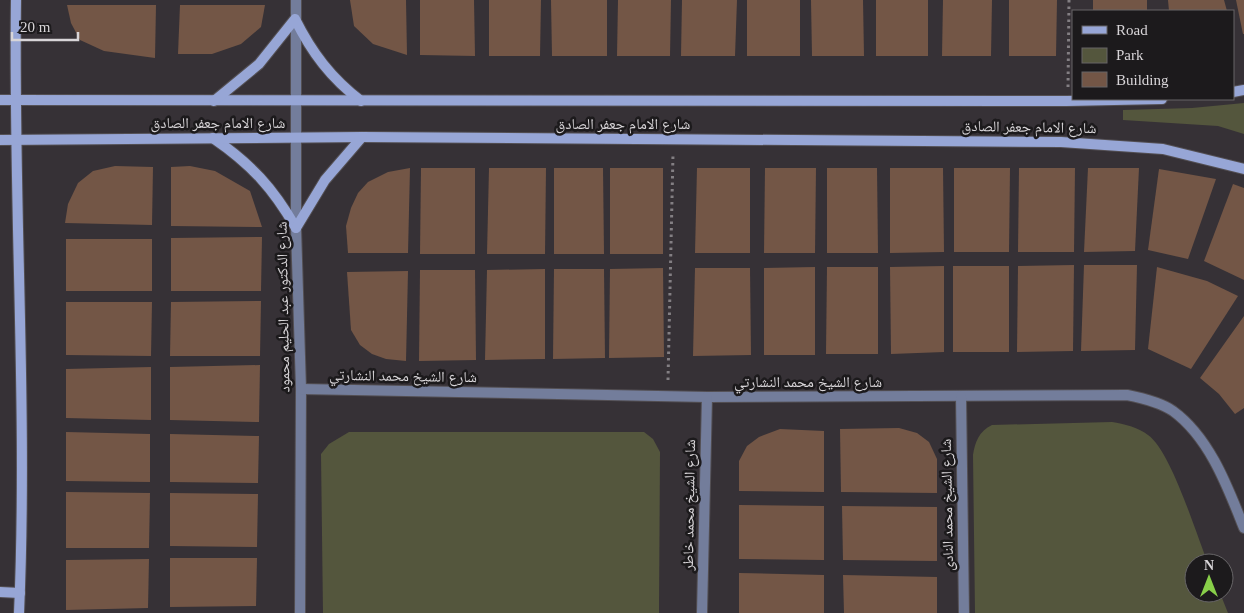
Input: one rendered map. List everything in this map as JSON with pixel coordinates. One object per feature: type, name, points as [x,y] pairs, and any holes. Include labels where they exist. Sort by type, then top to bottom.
[{"type":"street","points":[[16,0],[14,100],[20,280],[19,613]]},
{"type":"street","name":"شارع الدكتور عبد الحليم محمود","points":[[296,0],[296,228],[301,389],[300,613]]},
{"type":"street","points":[[214,101],[259,64],[295,19],[307,43],[322,65],[340,85],[361,102]]},
{"type":"street","name":"شارع الامام جعفر الصادق","points":[[0,100],[361,102],[1067,102],[1130,100]]},
{"type":"street","points":[[213,138],[238,156],[261,177],[280,201],[296,228],[325,180],[362,137]]},
{"type":"street","name":"شارع الامام جعفر الصادق","points":[[0,140],[362,137],[1011,140],[1110,144],[1163,149],[1244,169]]},
{"type":"street","name":"شارع الشيخ محمد النشارتي","points":[[301,389],[707,397],[1127,395],[1150,400],[1172,410],[1192,427],[1208,451],[1233,500],[1244,528]]},
{"type":"street","name":"شارع الشيخ محمد النادى","points":[[961,396],[964,613]]},
{"type":"street","name":"شارع الشيخ محمد خاطر","points":[[702,613],[707,397]]},
{"type":"street","points":[[0,592],[20,593]]},
{"type":"path","points":[[1067,102],[1069,0]]},
{"type":"path","points":[[668,396],[673,139]]},
{"type":"green space","points":[[1244,103],[1244,134],[1218,126],[1123,120],[1123,110],[1192,108]]},
{"type":"green space","points":[[1112,422],[1131,426],[1148,435],[1157,444],[1174,475],[1204,553],[1184,553],[1184,603],[1224,603],[1228,613],[975,613],[973,455],[976,441],[984,430],[992,425]]},
{"type":"green space","points":[[349,432],[644,432],[653,439],[660,452],[659,613],[323,613],[321,454],[329,444]]},
{"type":"building","points":[[350,0],[406,0],[407,55],[373,44],[354,26]]},
{"type":"building","points":[[420,0],[474,0],[475,56],[420,55]]},
{"type":"building","points":[[489,0],[541,0],[540,56],[489,56]]},
{"type":"building","points":[[551,0],[607,0],[607,56],[552,56]]},
{"type":"building","points":[[618,0],[671,0],[670,56],[617,56]]},
{"type":"building","points":[[682,0],[737,0],[735,56],[681,56]]},
{"type":"building","points":[[747,0],[800,0],[800,56],[747,56]]},
{"type":"building","points":[[811,0],[863,0],[864,56],[812,56]]},
{"type":"building","points":[[876,0],[928,0],[928,56],[876,56]]},
{"type":"building","points":[[943,0],[992,0],[991,56],[942,56]]},
{"type":"building","points":[[1009,0],[1057,0],[1056,56],[1009,56]]},
{"type":"building","points":[[1093,0],[1147,0],[1147,10],[1093,10]]},
{"type":"building","points":[[1168,0],[1224,0],[1227,10],[1169,10]]},
{"type":"building","points":[[1236,0],[1244,0],[1244,34],[1243,34]]},
{"type":"building","points":[[67,5],[156,5],[155,58],[104,51],[80,40],[71,23]]},
{"type":"building","points":[[180,5],[265,5],[261,27],[241,44],[212,54],[178,54]]},
{"type":"building","points":[[115,166],[153,167],[152,225],[65,223],[68,204],[78,183],[93,171]]},
{"type":"building","points":[[190,166],[215,171],[250,191],[262,227],[171,226],[171,167]]},
{"type":"building","points":[[410,168],[408,253],[348,253],[346,226],[358,193],[368,182],[388,172]]},
{"type":"building","points":[[421,168],[475,168],[475,254],[420,254]]},
{"type":"building","points":[[489,168],[546,168],[545,254],[487,254]]},
{"type":"building","points":[[554,168],[603,168],[604,254],[554,254]]},
{"type":"building","points":[[610,168],[663,168],[663,254],[610,254]]},
{"type":"building","points":[[697,168],[750,168],[750,253],[695,253]]},
{"type":"building","points":[[765,168],[816,168],[815,253],[764,253]]},
{"type":"building","points":[[827,168],[877,168],[878,253],[827,253]]},
{"type":"building","points":[[890,168],[943,168],[944,252],[890,253]]},
{"type":"building","points":[[954,168],[1010,168],[1009,252],[954,252]]},
{"type":"building","points":[[1019,168],[1075,168],[1074,252],[1018,252]]},
{"type":"building","points":[[1088,168],[1139,168],[1135,251],[1084,252]]},
{"type":"building","points":[[1159,169],[1216,179],[1188,259],[1148,250]]},
{"type":"building","points":[[1233,184],[1244,188],[1244,280],[1204,261]]},
{"type":"building","points":[[262,237],[261,291],[171,291],[171,238]]},
{"type":"building","points":[[66,239],[152,239],[152,291],[66,291]]},
{"type":"building","points":[[1074,265],[1073,351],[1017,352],[1018,266]]},
{"type":"building","points":[[1084,265],[1137,265],[1135,350],[1081,351]]},
{"type":"building","points":[[944,266],[944,352],[891,354],[890,267]]},
{"type":"building","points":[[953,266],[1009,266],[1009,352],[953,352]]},
{"type":"building","points":[[815,267],[815,355],[764,355],[764,268]]},
{"type":"building","points":[[827,267],[878,267],[878,354],[826,354]]},
{"type":"building","points":[[1157,267],[1207,281],[1238,296],[1191,369],[1148,349]]},
{"type":"building","points":[[663,268],[664,357],[609,358],[610,269]]},
{"type":"building","points":[[695,268],[750,268],[751,355],[693,356]]},
{"type":"building","points":[[545,269],[545,359],[485,360],[487,270]]},
{"type":"building","points":[[554,269],[604,269],[605,358],[553,359]]},
{"type":"building","points":[[420,270],[475,270],[476,360],[419,361]]},
{"type":"building","points":[[408,271],[406,361],[386,359],[372,354],[360,345],[351,330],[347,272]]},
{"type":"building","points":[[261,301],[260,356],[170,356],[171,302]]},
{"type":"building","points":[[66,302],[152,302],[151,356],[66,355]]},
{"type":"building","points":[[1244,316],[1244,408],[1235,414],[1219,394],[1200,378]]},
{"type":"building","points":[[260,365],[259,422],[170,420],[170,367]]},
{"type":"building","points":[[151,367],[151,420],[66,418],[66,369]]},
{"type":"building","points":[[899,428],[917,433],[929,442],[937,459],[937,493],[841,492],[840,429]]},
{"type":"building","points":[[780,429],[824,431],[824,492],[739,491],[739,461],[747,446],[759,437]]},
{"type":"building","points":[[66,432],[150,434],[150,482],[66,481]]},
{"type":"building","points":[[170,434],[259,436],[258,483],[170,482]]},
{"type":"building","points":[[66,492],[150,493],[149,548],[66,548]]},
{"type":"building","points":[[170,493],[258,494],[257,547],[170,546]]},
{"type":"building","points":[[739,505],[824,506],[824,560],[739,559]]},
{"type":"building","points":[[842,506],[937,507],[937,561],[843,560]]},
{"type":"building","points":[[170,558],[257,558],[256,606],[170,607]]},
{"type":"building","points":[[149,559],[148,608],[66,610],[66,560]]},
{"type":"building","points":[[739,573],[824,575],[824,613],[739,613]]},
{"type":"building","points":[[843,575],[937,577],[937,613],[844,613]]}]
